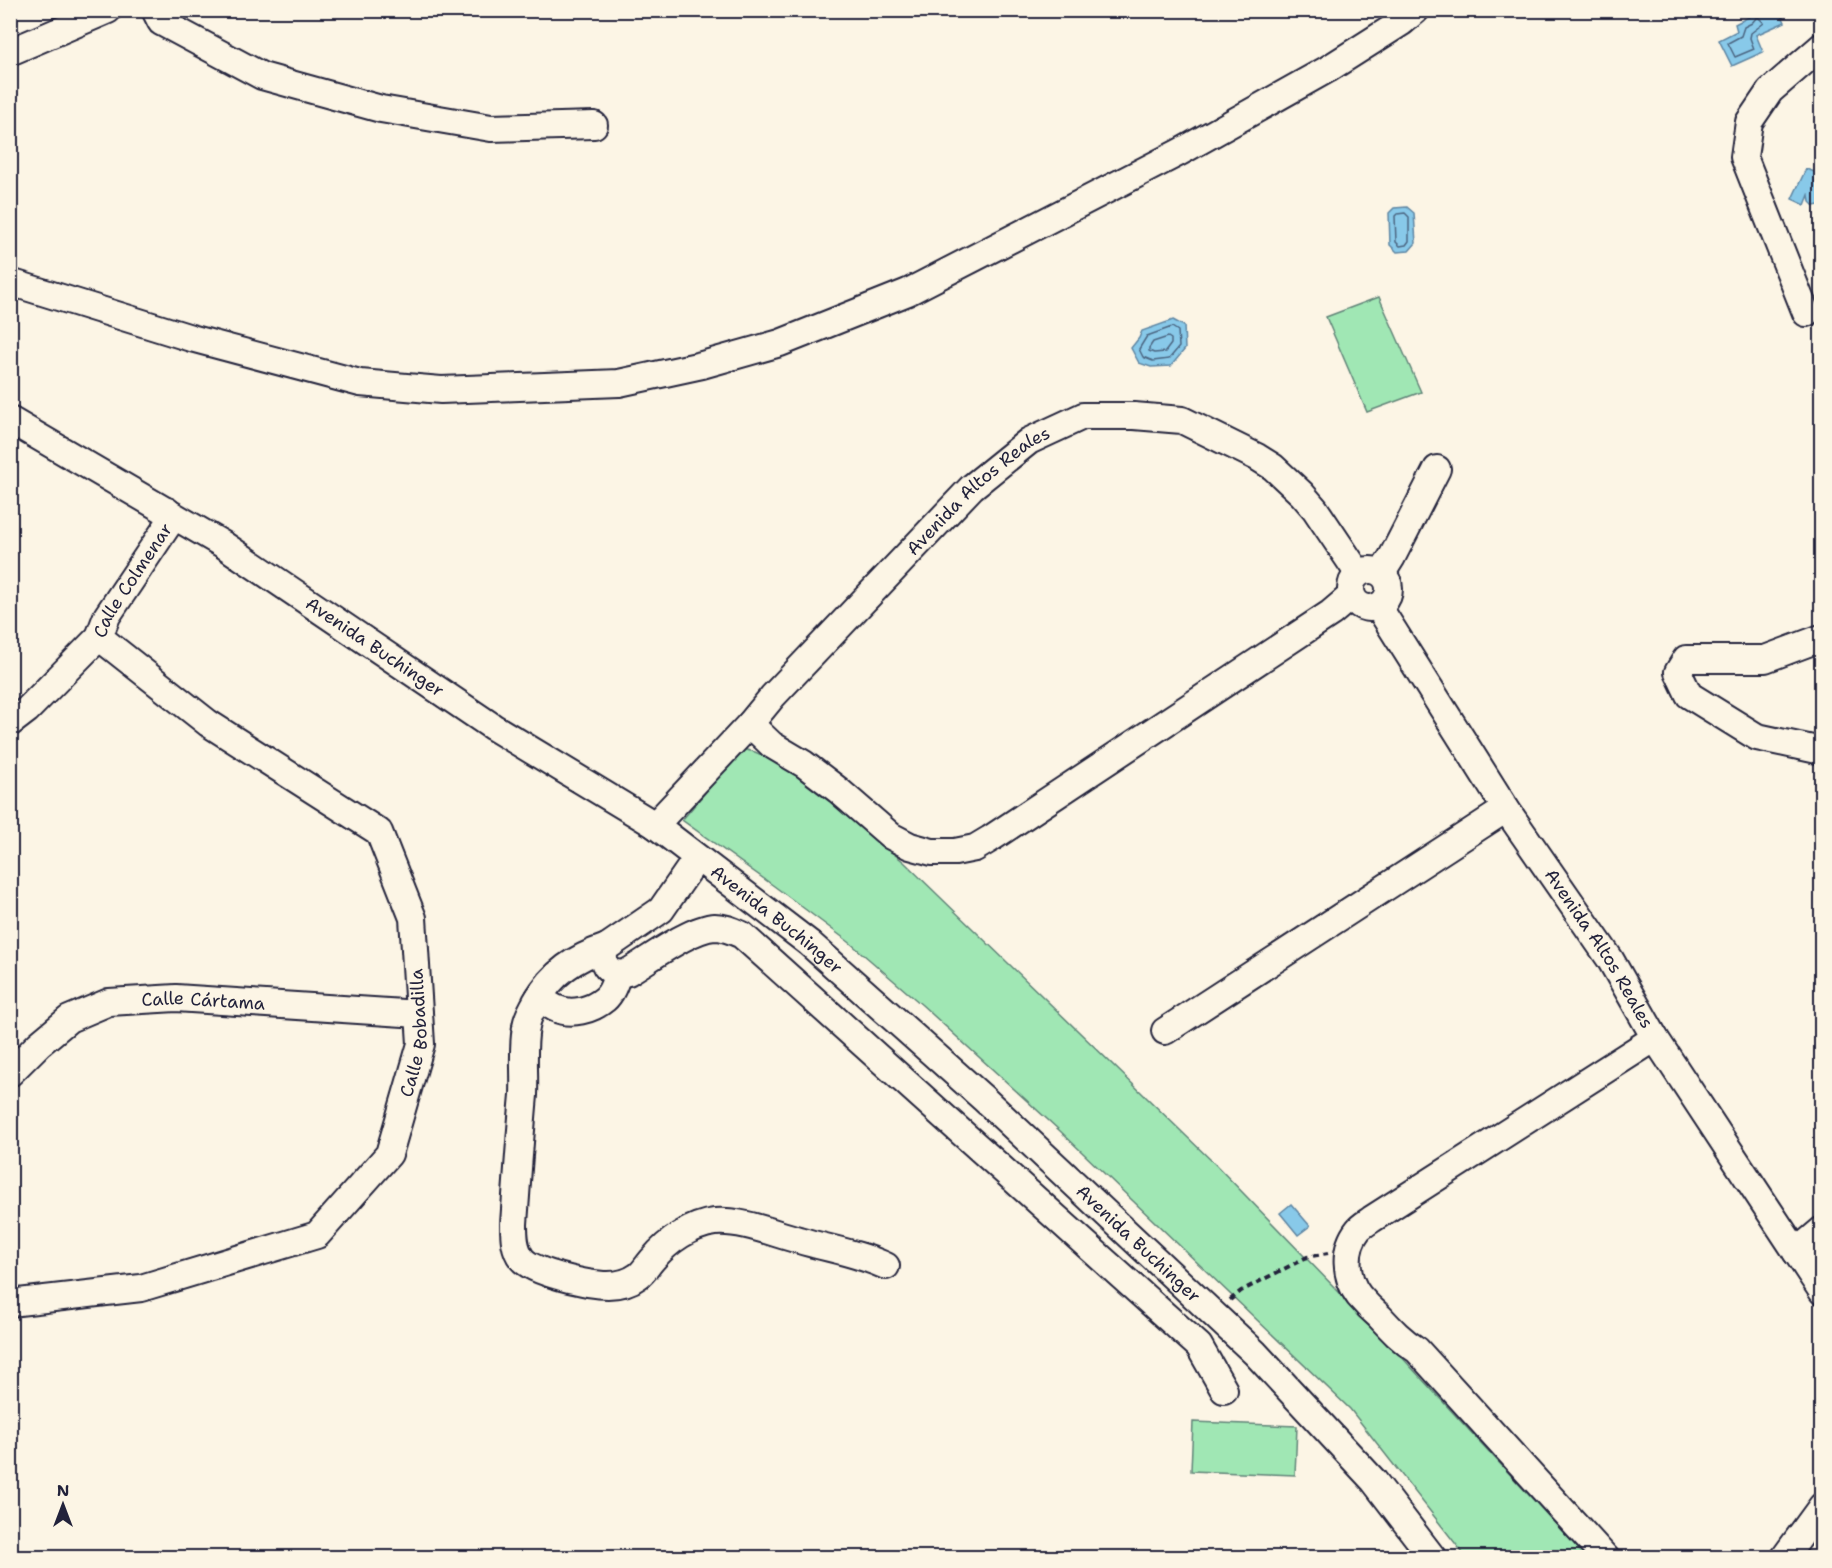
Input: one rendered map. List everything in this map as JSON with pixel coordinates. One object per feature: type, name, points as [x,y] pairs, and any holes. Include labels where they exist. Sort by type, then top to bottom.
[{"type":"street","points":[[10,52],[108,10]]},
{"type":"street","points":[[155,10],[161,22],[262,76],[381,109],[491,128],[594,125]]},
{"type":"street","points":[[10,282],[191,338],[360,383],[441,390],[619,383],[702,365],[780,343],[908,291],[1180,152],[1328,69],[1401,14]]},
{"type":"street","points":[[1806,313],[1744,158],[1749,122],[1770,91],[1821,46]]},
{"type":"street","name":"Avenida Altos Reales","points":[[655,825],[750,724],[773,696],[972,487],[1029,441],[1083,416],[1134,416],[1182,420],[1273,467],[1315,509],[1364,581],[1360,605],[1372,608],[1378,606],[1506,809],[1610,959],[1655,1038],[1821,1292]]},
{"type":"street","name":"Avenida Buchinger","points":[[10,420],[224,545],[493,727],[655,825],[809,943],[984,1099],[1255,1353],[1374,1481],[1432,1557]]},
{"type":"street","points":[[750,724],[772,745],[838,790],[891,836],[910,846],[932,852],[955,852],[975,848],[1331,613],[1392,557],[1437,469]]},
{"type":"street","name":"Calle Colmenar","points":[[10,723],[27,710],[99,637],[107,616],[172,519],[166,511]]},
{"type":"street","name":"Calle Bobadilla","points":[[10,1303],[141,1288],[317,1235],[389,1154],[421,1044],[414,918],[379,832],[208,723],[99,637]]},
{"type":"street","points":[[1821,638],[1765,659],[1686,659],[1678,672],[1689,695],[1757,737],[1821,750]]},
{"type":"street","points":[[1165,1031],[1506,809]]},
{"type":"street","points":[[697,858],[661,910],[607,947],[579,958],[558,972],[545,987],[529,1015],[524,1046],[525,1081],[514,1224],[515,1242],[522,1259],[535,1269],[561,1276],[608,1285],[624,1283],[638,1276],[671,1241],[690,1230],[713,1222],[728,1222],[847,1252],[886,1266]]},
{"type":"street","points":[[607,947],[604,951],[603,962],[609,970],[618,974],[628,972],[704,929],[717,927],[730,929],[742,935],[1199,1346],[1224,1390]]},
{"type":"street","points":[[539,998],[556,1009],[565,1011],[575,1012],[591,1008],[606,998],[618,974]]},
{"type":"street","name":"Calle Cártama","points":[[10,1073],[39,1044],[69,1019],[110,1002],[176,998],[419,1014]]},
{"type":"street","points":[[1606,1557],[1417,1350],[1403,1342],[1359,1296],[1353,1287],[1348,1271],[1347,1254],[1358,1229],[1372,1219],[1655,1038]]},
{"type":"street","points":[[1796,1252],[1821,1230]]},
{"type":"street","points":[[1784,1557],[1821,1506]]},
{"type":"path","points":[[1213,1314],[1241,1291],[1307,1257],[1329,1253],[1347,1254]]},
{"type":"green space","points":[[1379,297],[1421,392],[1367,412],[1326,317]]},
{"type":"green space","points":[[742,749],[775,761],[814,784],[856,824],[904,862],[1215,1164],[1398,1353],[1586,1557],[1466,1557],[1350,1409],[1059,1130],[849,942],[682,820]]},
{"type":"green space","points":[[1193,1422],[1297,1426],[1295,1475],[1191,1471]]},
{"type":"water","points":[[1746,11],[1762,11],[1765,15],[1780,11],[1785,22],[1756,35],[1763,52],[1732,66],[1719,40],[1737,31],[1735,24],[1749,17]]},
{"type":"water","points":[[1806,169],[1818,173],[1815,182],[1821,184],[1821,203],[1819,205],[1814,206],[1810,202],[1809,195],[1805,205],[1792,199]]},
{"type":"water","points":[[1407,207],[1414,213],[1416,243],[1409,251],[1397,252],[1390,245],[1389,213],[1394,208]]},
{"type":"water","points":[[1173,320],[1184,326],[1185,349],[1171,366],[1151,367],[1139,363],[1131,348],[1142,331]]},
{"type":"water","points":[[1291,1204],[1310,1226],[1298,1235],[1280,1213]]}]
